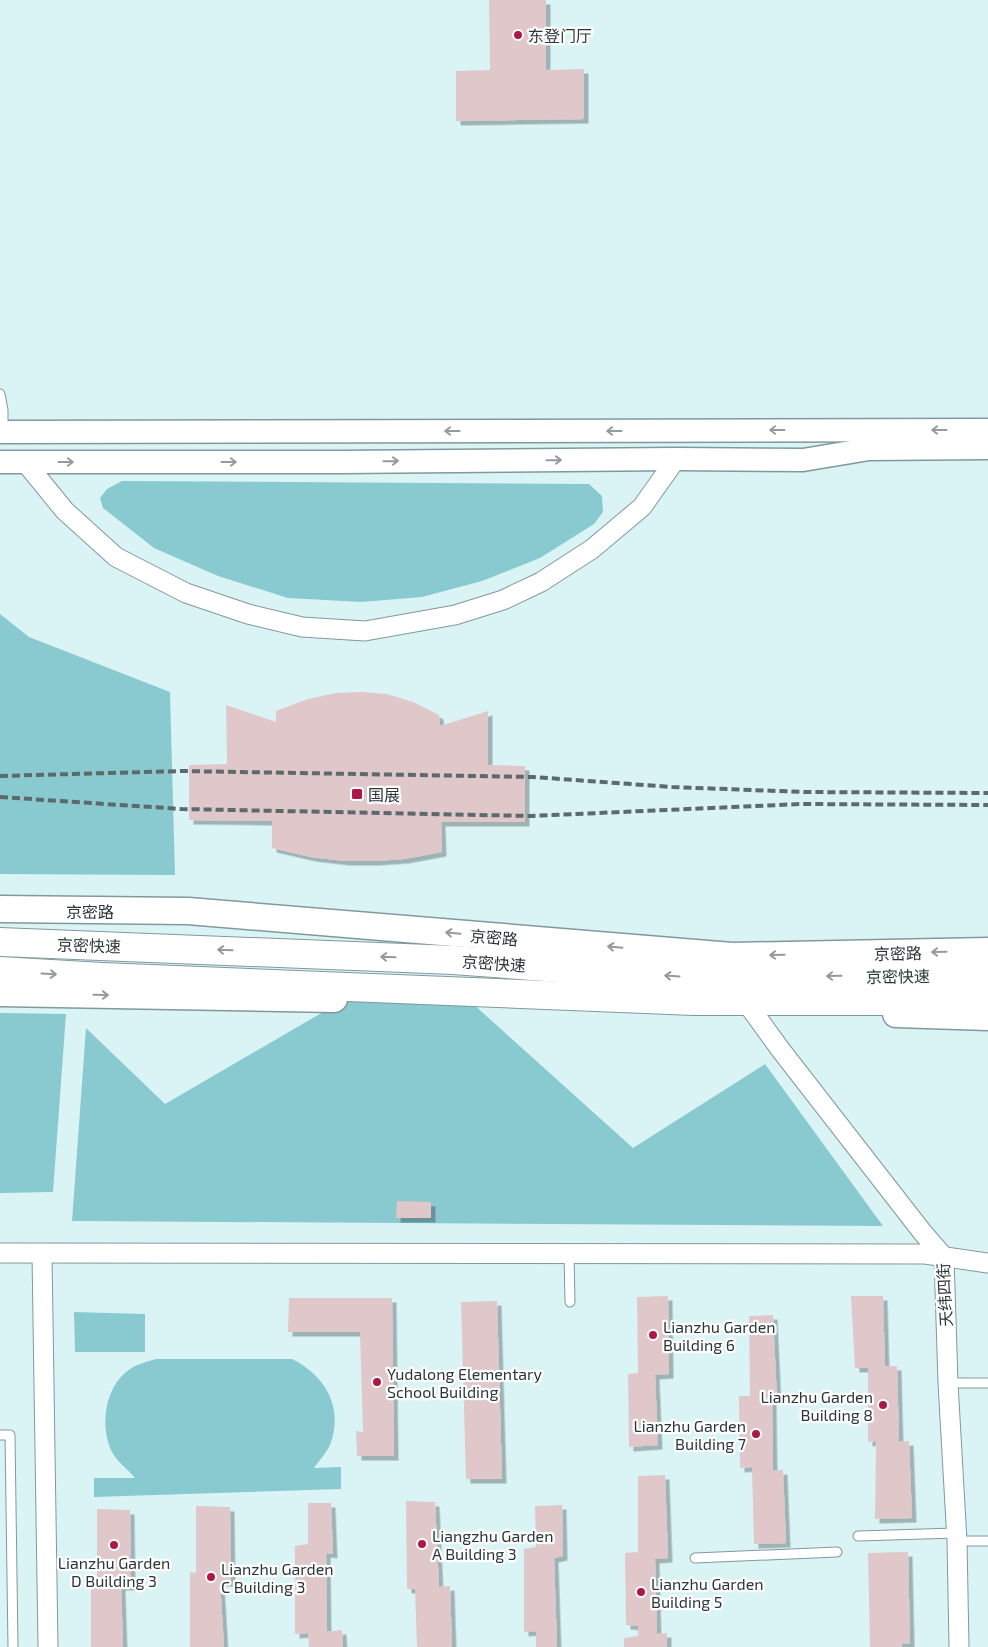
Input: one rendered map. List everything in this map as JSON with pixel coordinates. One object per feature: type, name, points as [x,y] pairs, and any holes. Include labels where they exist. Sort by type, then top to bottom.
[{"type":"highway","name":"京密快速","points":[[0,942],[453,960],[694,978],[988,975]]},
{"type":"highway","name":"京密快速","points":[[0,971],[102,977],[694,1001],[988,1001]]},
{"type":"main road","name":"京密路","points":[[0,909],[188,911],[732,956],[988,951]]},
{"type":"main road","points":[[0,993],[751,1008],[988,1017]]},
{"type":"street","points":[[2,432],[988,430]]},
{"type":"street","points":[[0,462],[804,460],[869,449],[988,448]]},
{"type":"street","points":[[25,462],[65,511],[116,556],[186,593],[248,614],[302,628],[365,631],[454,615],[503,600],[540,582],[592,549],[642,507],[676,459]]},
{"type":"street","name":"天纬四街","points":[[751,1008],[917,1225],[944,1257],[959,1647]]},
{"type":"street","points":[[0,1253],[925,1254],[988,1263]]},
{"type":"street","points":[[42,1254],[40,1434],[48,1647]]},
{"type":"lane","points":[[0,394],[3,410],[2,432]]},
{"type":"lane","points":[[569,1255],[570,1302]]},
{"type":"lane","points":[[948,1383],[988,1383]]},
{"type":"lane","points":[[0,1435],[10,1435],[13,1647]]},
{"type":"lane","points":[[858,1536],[956,1537],[988,1541]]},
{"type":"lane","points":[[695,1558],[837,1552]]},
{"type":"shaded area","points":[[122,481],[589,484],[602,496],[603,512],[594,524],[540,558],[482,581],[422,597],[361,602],[288,598],[218,576],[154,548],[103,508],[100,498],[107,489]]},
{"type":"shaded area","points":[[0,614],[29,637],[170,692],[175,875],[0,874]]},
{"type":"shaded area","points":[[373,983],[452,985],[633,1148],[765,1064],[883,1226],[72,1221],[86,1028],[165,1104]]},
{"type":"shaded area","points":[[0,1013],[66,1014],[53,1192],[0,1193]]},
{"type":"shaded area","points":[[74,1312],[145,1314],[145,1352],[75,1352]]},
{"type":"shaded area","points":[[156,1359],[292,1359],[304,1366],[323,1384],[329,1394],[335,1418],[330,1445],[314,1468],[341,1467],[341,1489],[94,1497],[94,1478],[135,1478],[112,1452],[106,1432],[106,1410],[112,1390],[125,1373],[136,1366]]},
{"type":"building","name":"东登门厅","points":[[489,0],[546,0],[546,70],[584,69],[584,119],[456,121],[456,71],[490,70]]},
{"type":"building","points":[[336,693],[387,694],[413,702],[439,715],[440,726],[488,711],[488,765],[525,766],[525,822],[441,822],[442,852],[404,859],[345,861],[311,857],[272,848],[272,821],[189,820],[189,765],[227,764],[226,705],[276,722],[276,711],[308,699]]},
{"type":"building","points":[[397,1201],[431,1202],[431,1218],[396,1218]]},
{"type":"building","name":"Lianzhu Garden Building 6","points":[[668,1296],[669,1374],[655,1375],[658,1445],[629,1447],[628,1374],[638,1373],[637,1297]]},
{"type":"building","name":"Lianzhu Garden Building 8","points":[[851,1296],[883,1296],[885,1366],[897,1366],[899,1442],[909,1441],[912,1518],[875,1519],[876,1441],[868,1442],[868,1368],[855,1368]]},
{"type":"building","name":"Yudalong Elementary School Building","points":[[289,1298],[392,1298],[394,1456],[357,1456],[356,1431],[363,1432],[360,1332],[288,1332]]},
{"type":"building","points":[[497,1301],[502,1479],[466,1479],[461,1302]]},
{"type":"building","name":"Lianzhu Garden Building 7","points":[[773,1315],[777,1400],[772,1400],[773,1471],[783,1470],[786,1543],[754,1544],[752,1467],[740,1468],[739,1396],[750,1396],[749,1316]]},
{"type":"building","name":"Lianzhu Garden Building 5","points":[[665,1475],[668,1558],[655,1559],[657,1634],[667,1633],[667,1647],[624,1647],[624,1638],[638,1636],[638,1626],[626,1625],[625,1553],[638,1552],[638,1476]]},
{"type":"building","name":"Liangzhu Garden A Building 3","points":[[406,1501],[435,1502],[439,1587],[450,1586],[452,1647],[417,1647],[415,1589],[407,1589]]},
{"type":"building","points":[[308,1503],[331,1503],[333,1554],[326,1553],[327,1632],[342,1630],[343,1647],[309,1647],[308,1633],[295,1634],[295,1546],[308,1544]]},
{"type":"building","points":[[562,1505],[563,1556],[554,1558],[557,1647],[536,1647],[536,1631],[524,1632],[524,1549],[536,1547],[535,1506]]},
{"type":"building","name":"Lianzhu Garden C Building 3","points":[[196,1506],[230,1507],[231,1582],[220,1582],[224,1647],[190,1647],[190,1572],[196,1573]]},
{"type":"building","name":"Lianzhu Garden D Building 3","points":[[97,1509],[130,1510],[131,1586],[121,1586],[123,1647],[91,1647],[91,1580],[97,1580]]},
{"type":"building","points":[[908,1552],[910,1643],[902,1644],[902,1647],[870,1647],[868,1553]]},
{"type":"railway","points":[[0,776],[182,771],[533,777],[672,787],[804,792],[988,793]]},
{"type":"railway","points":[[0,797],[181,809],[531,816],[801,804],[988,805]]},
{"type":"place","name":"东登门厅","points":[[518,35]]},
{"type":"place","name":"国展","points":[[357,794]]},
{"type":"place","name":"Lianzhu Garden Building 6","points":[[653,1335]]},
{"type":"place","name":"Yudalong Elementary School Building","points":[[377,1382]]},
{"type":"place","name":"Lianzhu Garden Building 8","points":[[883,1405]]},
{"type":"place","name":"Lianzhu Garden Building 7","points":[[756,1434]]},
{"type":"place","name":"Liangzhu Garden A Building 3","points":[[422,1544]]},
{"type":"place","name":"Lianzhu Garden D Building 3","points":[[114,1545]]},
{"type":"place","name":"Lianzhu Garden C Building 3","points":[[211,1577]]},
{"type":"place","name":"Lianzhu Garden Building 5","points":[[641,1592]]}]
